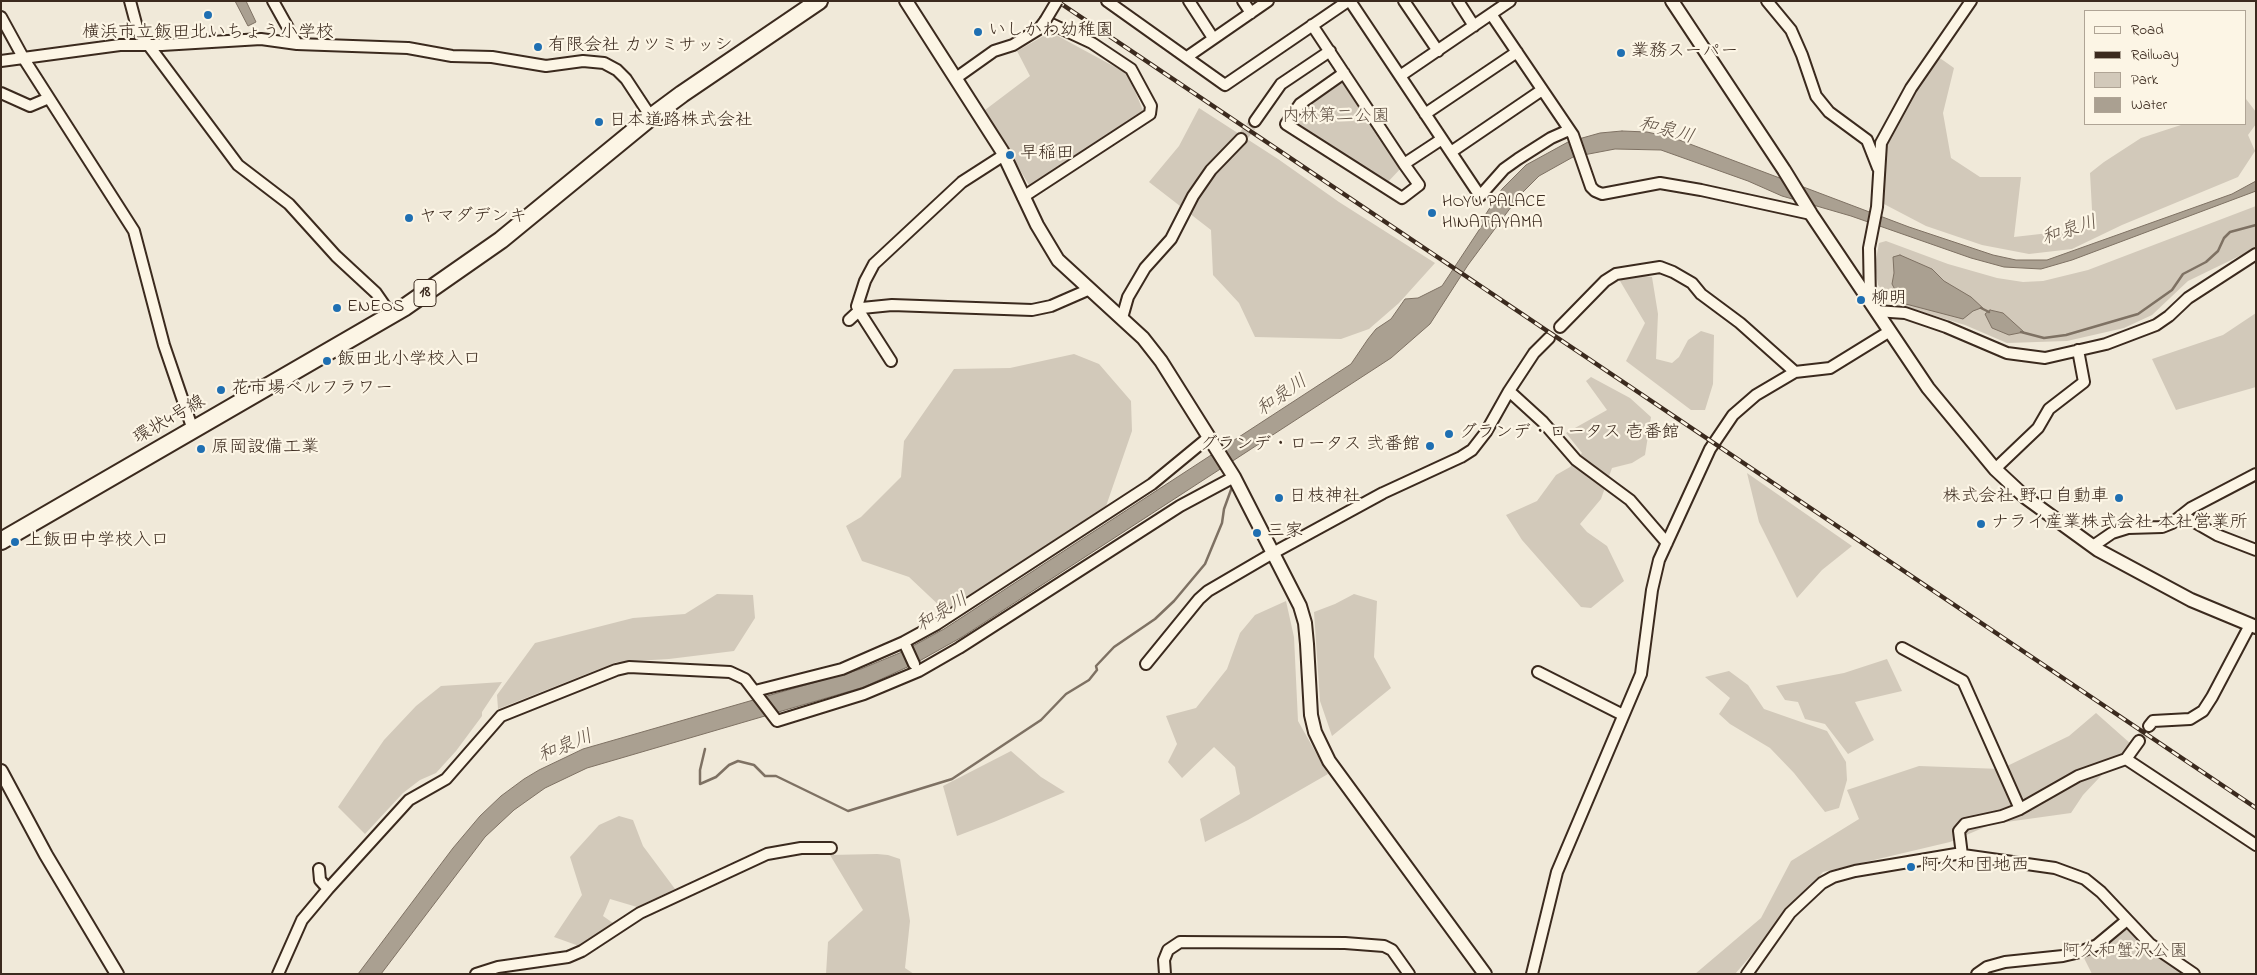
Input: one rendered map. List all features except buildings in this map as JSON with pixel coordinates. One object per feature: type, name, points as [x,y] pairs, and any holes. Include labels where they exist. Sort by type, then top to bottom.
[{"type":"main road","name":"環状4号線","points":[[1,541],[392,316],[501,240],[651,117],[702,79],[819,1]]},
{"type":"street","points":[[130,1],[138,31],[238,165],[290,204],[336,256],[376,293],[392,316]]},
{"type":"street","points":[[273,1],[297,44]]},
{"type":"street","points":[[906,1],[1004,155],[1023,197],[1058,260],[1143,338],[1161,361],[1234,477],[1300,606],[1305,623],[1311,715],[1321,745],[1329,761],[1485,974]]},
{"type":"street","points":[[956,78],[994,51],[1013,45],[1039,29],[1057,1]]},
{"type":"street","points":[[1189,1],[1213,38]]},
{"type":"street","points":[[1244,1],[1251,13]]},
{"type":"street","points":[[1187,57],[1268,1]]},
{"type":"street","points":[[1115,3],[1225,85],[1349,1],[1480,196],[1504,169],[1518,159],[1545,141],[1571,134]]},
{"type":"street","points":[[1404,1],[1438,51]]},
{"type":"street","points":[[1458,1],[1474,26]]},
{"type":"street","points":[[1400,76],[1510,1]]},
{"type":"street","points":[[1672,1],[1789,177],[1808,210],[1928,388],[1995,469],[2025,497],[2093,546],[2191,600],[2253,626],[2203,711],[2190,719],[2153,721],[2149,726]]},
{"type":"street","points":[[1767,1],[1791,30],[1816,96],[1828,112],[1868,140],[1880,172]]},
{"type":"street","points":[[1873,306],[1869,248],[1877,207],[1881,143],[1911,88],[1971,1]]},
{"type":"street","points":[[1491,14],[1571,134],[1591,187],[1602,194],[1660,183],[1808,210]]},
{"type":"street","points":[[1,16],[24,59],[134,232],[164,345],[193,430]]},
{"type":"street","points":[[1023,197],[1150,114],[1151,106],[1131,68],[1092,43],[1045,21]]},
{"type":"street","points":[[1312,25],[1419,185],[1400,201],[1286,124],[1300,104],[1344,73]]},
{"type":"street","points":[[1,61],[120,46],[260,39],[297,44],[408,48],[452,56],[492,57],[546,66],[583,61],[604,64],[617,70],[626,79],[651,117]]},
{"type":"street","points":[[1255,121],[1281,84],[1330,51]]},
{"type":"street","points":[[1425,114],[1517,52]]},
{"type":"street","points":[[1450,152],[1542,90]]},
{"type":"street","points":[[1,93],[30,106],[49,98]]},
{"type":"street","points":[[1122,318],[1128,296],[1145,268],[1171,239],[1193,196],[1211,170],[1241,139]]},
{"type":"street","points":[[1404,164],[1442,139]]},
{"type":"street","points":[[891,361],[857,306],[865,281],[874,264],[962,182],[1004,155]]},
{"type":"street","points":[[1873,306],[1905,313],[1946,327],[2007,353],[2045,358],[2124,339],[2156,325],[2170,316],[2188,298],[2256,254]]},
{"type":"street","points":[[1560,327],[1606,281],[1616,274],[1660,267],[1692,283],[1706,298],[1740,324],[1795,372]]},
{"type":"street","points":[[849,320],[861,310],[892,305],[1032,310],[1051,306],[1090,289]]},
{"type":"street","points":[[1532,974],[1557,872],[1642,674],[1652,590],[1659,560],[1710,448],[1733,414],[1756,395],[1795,372],[1830,368],[1890,332]]},
{"type":"street","points":[[1146,664],[1198,599],[1208,591],[1383,493],[1461,457],[1472,450],[1486,432],[1509,391],[1534,353],[1549,338]]},
{"type":"street","points":[[1995,469],[2038,428],[2049,409],[2084,382],[2078,350]]},
{"type":"street","points":[[1509,391],[1543,422],[1576,460],[1630,500],[1667,543]]},
{"type":"street","points":[[759,696],[905,646],[1152,484],[1209,437]]},
{"type":"street","points":[[2093,546],[2112,533],[2128,528],[2162,527],[2191,508],[2256,474]]},
{"type":"street","points":[[278,974],[302,920],[328,889],[409,800],[446,779],[501,716],[616,670],[629,667],[730,672],[745,679],[777,721],[871,692],[919,671],[959,648],[1180,506],[1234,477]]},
{"type":"street","points":[[2182,515],[2217,535],[2256,550]]},
{"type":"street","points":[[905,646],[914,664]]},
{"type":"street","points":[[1902,648],[1963,681],[2020,809]]},
{"type":"street","points":[[1538,672],[1623,715]]},
{"type":"street","points":[[1962,855],[1959,831],[1965,824],[2002,816],[2020,809],[2078,776],[2126,759],[2139,741]]},
{"type":"street","points":[[2126,759],[2256,845]]},
{"type":"street","points":[[1,771],[46,855],[117,974]]},
{"type":"street","points":[[476,974],[498,967],[568,957],[582,951],[640,913],[767,854],[801,848],[831,848]]},
{"type":"street","points":[[1747,974],[1790,913],[1806,897],[1828,880],[1855,871],[1906,861],[1962,855],[2016,861],[2072,872],[2085,879],[2101,892],[2150,944],[2194,974]]},
{"type":"street","points":[[319,869],[320,880],[328,889]]},
{"type":"street","points":[[1977,974],[1986,967],[2005,962],[2063,956],[2080,952],[2097,945],[2127,920]]},
{"type":"street","points":[[1165,974],[1164,960],[1168,950],[1180,942],[1345,943],[1384,946],[1392,950],[1409,974]]},
{"type":"green space","points":[[1047,34],[1056,35],[1128,74],[1144,113],[1030,187],[985,110],[1030,76],[1017,51]]},
{"type":"green space","points":[[1937,56],[1954,68],[1943,113],[1951,158],[1980,177],[2021,177],[2014,237],[2093,228],[2090,173],[2141,138],[2181,125],[2247,125],[2247,100],[2256,112],[2256,124],[2248,135],[2255,151],[2238,177],[2122,225],[2072,249],[2029,254],[1982,245],[1926,226],[1882,203],[1882,149],[1894,123]]},
{"type":"green space","name":"内林第二公園","points":[[1344,81],[1402,167],[1386,184],[1292,123],[1302,108]]},
{"type":"green space","points":[[1199,108],[1278,159],[1339,202],[1435,263],[1399,303],[1369,329],[1341,339],[1255,337],[1239,303],[1213,275],[1211,230],[1149,182],[1179,146]]},
{"type":"green space","points":[[2256,206],[2256,248],[2188,281],[2152,315],[2124,328],[2067,341],[2007,343],[1965,325],[1893,303],[1878,285],[1875,265],[1879,243],[1886,241],[1948,264],[1997,278],[2023,282],[2043,281],[2088,270]]},
{"type":"green space","points":[[1630,274],[1652,277],[1658,314],[1656,359],[1672,363],[1679,357],[1688,340],[1701,331],[1714,335],[1713,384],[1705,410],[1691,410],[1626,361],[1645,323],[1620,281]]},
{"type":"green space","points":[[2256,313],[2256,387],[2176,410],[2152,359],[2223,335]]},
{"type":"green space","points":[[1074,354],[1099,364],[1131,401],[1132,431],[1104,512],[993,590],[944,610],[909,577],[862,561],[846,526],[861,517],[901,477],[904,441],[954,369],[1010,368]]},
{"type":"green space","points":[[1591,377],[1630,398],[1651,417],[1645,455],[1632,463],[1612,468],[1601,499],[1580,524],[1587,532],[1607,546],[1624,581],[1591,608],[1581,607],[1522,540],[1506,515],[1537,501],[1556,475],[1570,467],[1582,453],[1566,433],[1607,410],[1586,381]]},
{"type":"green space","points":[[1747,473],[1852,546],[1822,570],[1797,598],[1759,522]]},
{"type":"green space","points":[[717,594],[753,595],[755,618],[734,651],[669,659],[617,662],[498,709],[497,695],[535,643],[633,618],[685,614]]},
{"type":"green space","points":[[1354,594],[1377,601],[1374,657],[1391,688],[1332,736],[1320,701],[1314,612]]},
{"type":"green space","points":[[1286,601],[1294,637],[1298,721],[1328,774],[1248,820],[1205,842],[1200,819],[1240,794],[1235,767],[1214,747],[1182,778],[1168,762],[1177,744],[1166,716],[1196,708],[1227,669],[1240,633],[1255,615]]},
{"type":"green space","points":[[1887,659],[1902,691],[1855,702],[1874,740],[1848,754],[1825,724],[1805,719],[1798,702],[1785,700],[1776,686],[1844,673]]},
{"type":"green space","points":[[1729,671],[1748,685],[1764,709],[1827,731],[1846,762],[1847,780],[1839,808],[1825,812],[1794,773],[1770,748],[1730,724],[1719,714],[1730,698],[1705,677]]},
{"type":"green space","points":[[502,682],[482,712],[482,716],[456,751],[436,773],[420,780],[403,793],[365,834],[338,807],[384,740],[416,706],[441,686]]},
{"type":"green space","points":[[2096,713],[2131,744],[2083,795],[2071,813],[1992,824],[1950,842],[1823,872],[1735,974],[1695,974],[1761,918],[1791,861],[1859,819],[1847,790],[1919,766],[2001,769],[2069,736]]},
{"type":"green space","points":[[1011,751],[1041,777],[1065,792],[957,836],[943,786]]},
{"type":"green space","points":[[619,816],[633,820],[643,846],[675,889],[637,907],[610,899],[603,916],[613,923],[579,946],[554,937],[582,895],[570,857],[599,825]]},
{"type":"green space","points":[[877,854],[900,859],[910,921],[905,968],[914,974],[826,974],[828,942],[863,910],[830,855]]},
{"type":"green space","name":"阿久和蟹沢公園","points":[[2127,924],[2188,974],[2092,974],[2083,956]]},
{"type":"water","points":[[235,1],[246,1],[256,22],[248,26]]},
{"type":"water","points":[[1622,131],[1647,132],[1674,138],[1909,227],[1993,255],[2016,260],[2047,260],[2232,194],[2256,181],[2256,191],[2072,260],[2041,269],[2004,267],[1971,258],[1851,216],[1782,196],[1748,181],[1661,150],[1615,149],[1573,157],[1539,176],[1520,195],[1468,265],[1430,324],[1391,358],[962,637],[914,664],[864,687],[587,768],[545,788],[514,810],[485,837],[381,974],[358,974],[453,848],[480,816],[501,796],[524,779],[583,749],[861,669],[902,652],[944,629],[1351,364],[1376,329],[1391,319],[1405,299],[1418,298],[1442,286],[1483,224],[1482,220],[1502,189],[1526,165],[1568,142],[1600,133]]},
{"type":"water","points":[[1900,255],[1932,269],[1944,281],[1971,297],[1984,309],[1981,308],[1973,311],[1963,319],[1902,303],[1892,284],[1894,273],[1893,257]]},
{"type":"water","points":[[1990,310],[2003,313],[2024,332],[2009,335],[1992,328],[1985,314]]},
{"type":"waterway","points":[[2021,332],[2044,338],[2066,335],[2138,314],[2172,290],[2183,274],[2206,262],[2218,251],[2224,238],[2230,232],[2256,225]]},
{"type":"waterway","points":[[1981,308],[1989,312]]},
{"type":"waterway","points":[[705,749],[700,770],[700,784],[716,777],[729,765],[738,761],[754,765],[765,776],[776,776],[848,811],[952,779],[1041,720],[1066,694],[1089,680],[1097,670],[1096,666],[1114,647],[1155,619],[1174,601],[1205,564],[1222,523],[1224,509],[1232,487]]},
{"type":"tunnel","points":[[1241,139],[1255,121]]},
{"type":"tunnel","points":[[2139,741],[2149,726]]},
{"type":"railway","points":[[1057,1],[2256,808]]},
{"type":"place","name":"横浜市立飯田北いちょう小学校","points":[[208,15]]},
{"type":"place","name":"いしかわ幼稚園","points":[[978,32]]},
{"type":"place","name":"有限会社 カツミサッシ","points":[[538,47]]},
{"type":"place","name":"業務スーパー","points":[[1621,53]]},
{"type":"place","name":"日本道路株式会社","points":[[599,122]]},
{"type":"place","name":"早稲田","points":[[1010,155]]},
{"type":"place","name":"HOYU PALACE HINATAYAMA","points":[[1432,213]]},
{"type":"place","name":"ヤマダデンキ","points":[[409,218]]},
{"type":"place","name":"柳明","points":[[1861,300]]},
{"type":"place","name":"ENEOS","points":[[337,308]]},
{"type":"place","name":"飯田北小学校入口","points":[[327,361]]},
{"type":"place","name":"花市場ベルフラワー","points":[[221,390]]},
{"type":"place","name":"グランデ・ロータス 壱番館","points":[[1449,434]]},
{"type":"place","name":"グランデ・ロータス 弐番館","points":[[1430,446]]},
{"type":"place","name":"原岡設備工業","points":[[201,449]]},
{"type":"place","name":"日枝神社","points":[[1279,498]]},
{"type":"place","name":"株式会社 野口自動車","points":[[2119,498]]},
{"type":"place","name":"ナライ産業株式会社 本社営業所","points":[[1981,524]]},
{"type":"place","name":"三家","points":[[1257,533]]},
{"type":"place","name":"上飯田中学校入口","points":[[15,542]]},
{"type":"place","name":"阿久和団地西","points":[[1911,867]]},
{"type":"water label","name":"和泉川","points":[[1666,132]]},
{"type":"water label","name":"和泉川","points":[[2070,232]]},
{"type":"water label","name":"和泉川","points":[[1283,397]]},
{"type":"water label","name":"和泉川","points":[[943,614]]},
{"type":"water label","name":"和泉川","points":[[566,748]]}]
